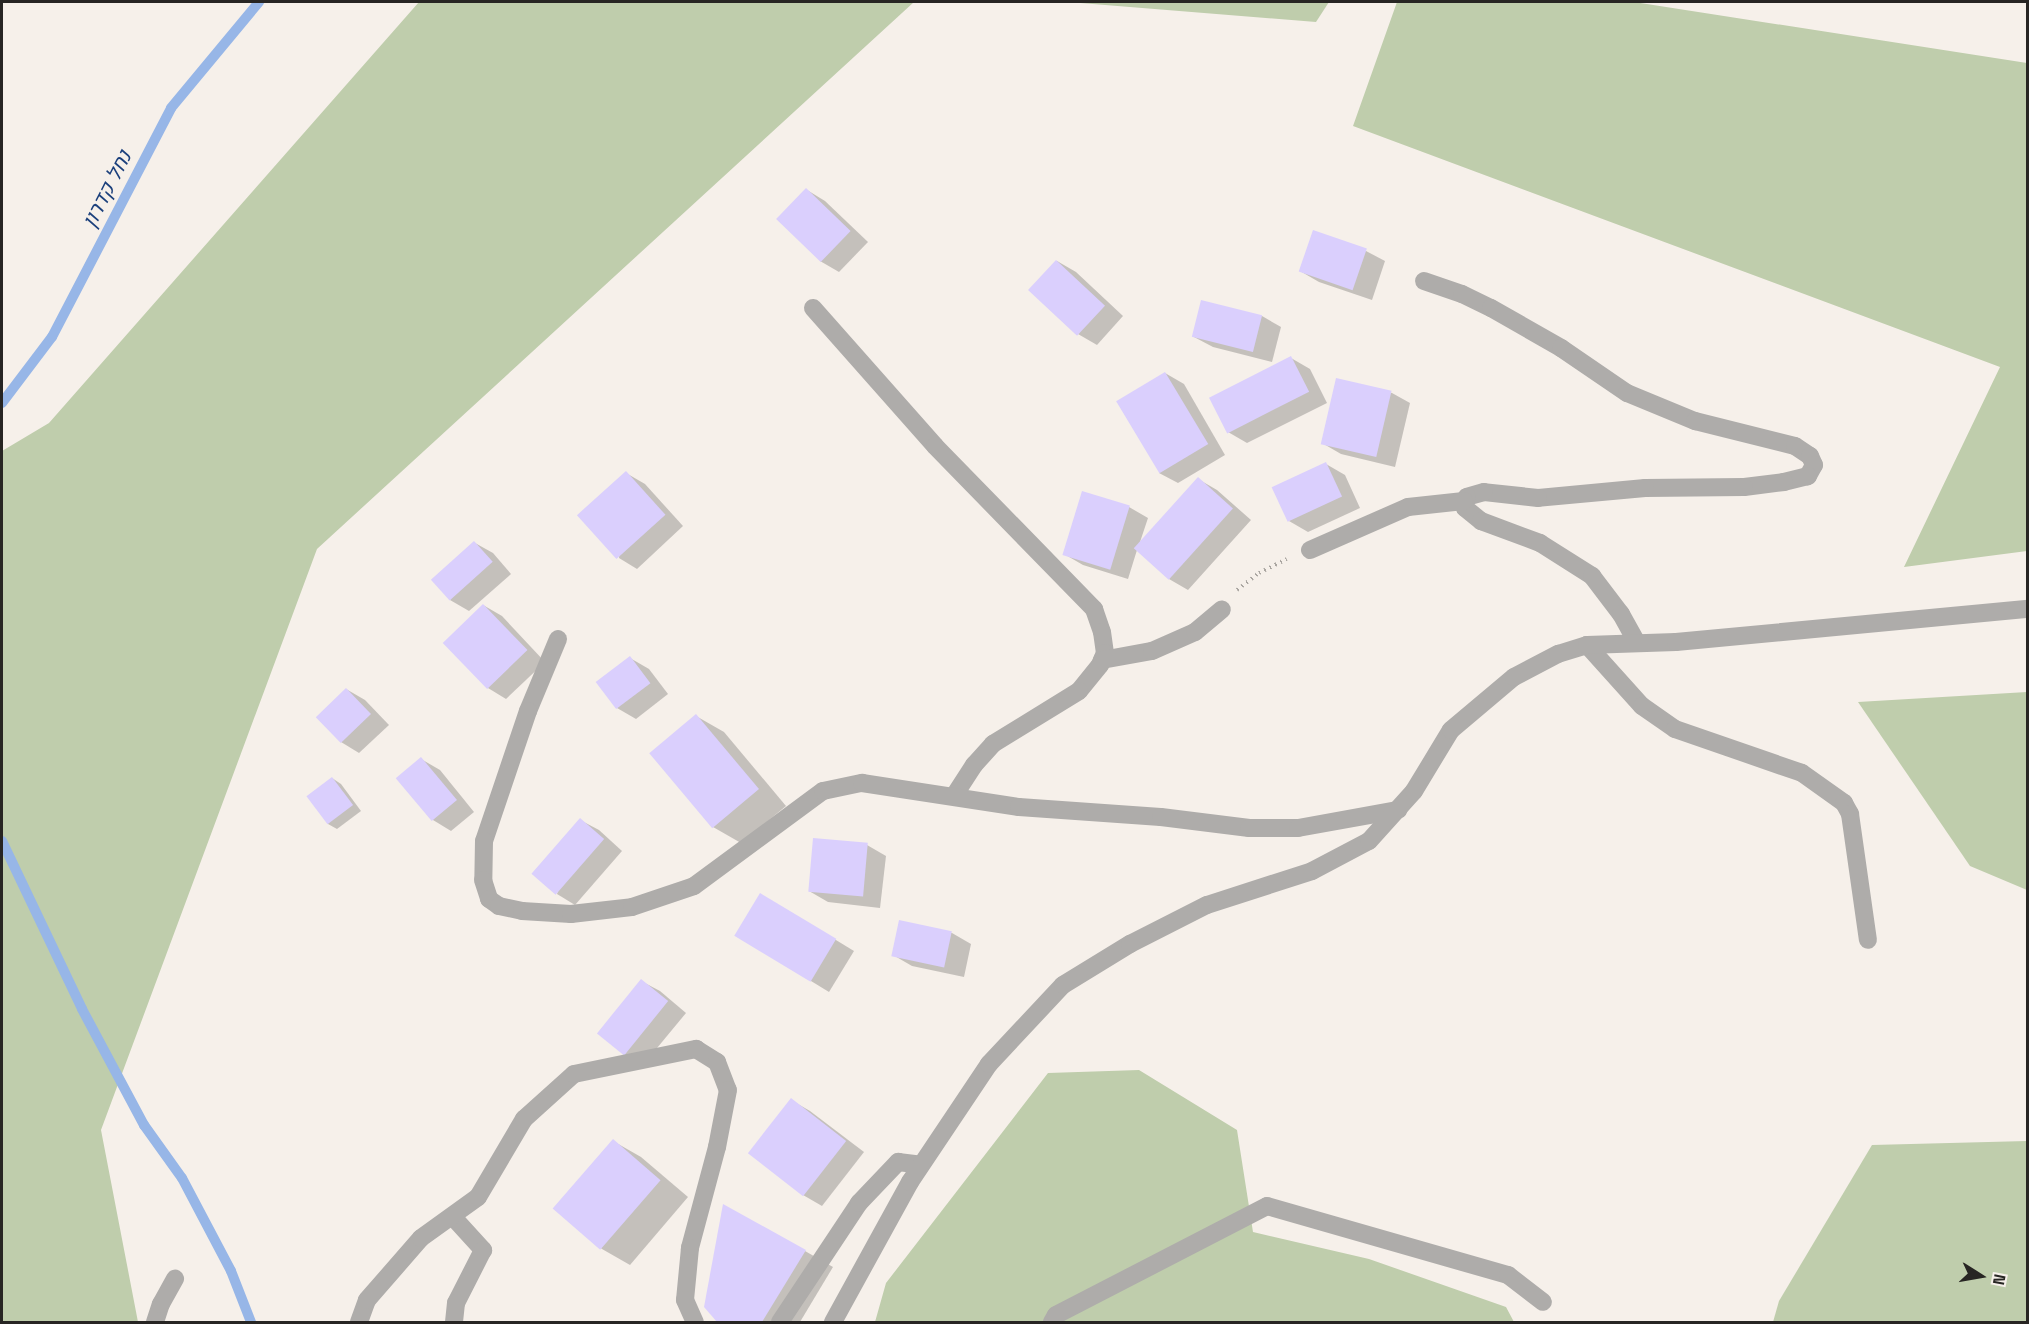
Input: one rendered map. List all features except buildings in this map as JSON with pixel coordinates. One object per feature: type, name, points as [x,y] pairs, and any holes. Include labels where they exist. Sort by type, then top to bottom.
[{"type":"street","points":[[1310,550],[1407,507],[1464,501],[1467,497],[1484,492],[1538,498],[1645,488],[1744,486],[1784,482],[1808,476],[1814,465],[1810,456],[1795,446],[1695,421],[1627,393],[1561,348],[1491,308],[1462,294],[1424,281]]},
{"type":"street","points":[[813,308],[935,446],[1094,609],[1105,653],[1079,691],[993,744],[974,765],[954,796]]},
{"type":"street","points":[[1464,501],[1465,508],[1481,520],[1540,543],[1592,576],[1622,614],[1636,642]]},
{"type":"street","points":[[1102,660],[1152,651],[1195,632],[1222,609]]},
{"type":"street","points":[[833,1323],[921,1165],[989,1064],[1064,985],[1131,944],[1207,905],[1312,871],[1369,841],[1414,791],[1451,730],[1514,677],[1558,654],[1587,645],[1676,642],[2028,609]]},
{"type":"street","points":[[558,639],[528,711],[484,841],[483,880],[489,899],[498,906],[522,911],[571,914],[632,907],[694,886],[823,791],[862,783],[1019,807],[1161,817],[1249,828],[1298,828],[1398,810]]},
{"type":"street","points":[[1587,645],[1642,706],[1675,729],[1802,773],[1844,803],[1850,814],[1868,940]]},
{"type":"street","points":[[359,1323],[367,1300],[421,1238],[478,1197],[524,1119],[574,1074],[696,1049],[717,1062],[728,1090],[717,1148],[690,1248],[685,1300],[695,1323]]},
{"type":"street","points":[[780,1323],[859,1203],[898,1162],[921,1165]]},
{"type":"street","points":[[1052,1323],[1056,1315],[1267,1206],[1508,1275],[1544,1302]]},
{"type":"street","points":[[453,1217],[483,1250],[456,1303],[453,1323]]},
{"type":"street","points":[[155,1323],[160,1304],[176,1279]]},
{"type":"path","points":[[1222,609],[1236,590],[1259,573],[1310,550]]},
{"type":"green space","points":[[419,2],[914,2],[317,549],[101,1130],[138,1322],[2,1322],[2,451],[49,423]]},
{"type":"green space","points":[[1068,2],[1329,2],[1316,22]]},
{"type":"green space","points":[[1397,2],[1634,2],[2027,63],[2027,551],[1904,567],[2000,367],[1353,126]]},
{"type":"green space","points":[[2028,692],[2027,890],[1970,866],[1858,702]]},
{"type":"green space","points":[[1139,1070],[1237,1130],[1253,1232],[1369,1259],[1506,1307],[1514,1322],[875,1322],[886,1283],[1048,1073]]},
{"type":"green space","points":[[2027,1141],[2027,1322],[1773,1322],[1779,1301],[1872,1145]]},
{"type":"waterway","name":"נחל קדרון","points":[[2,403],[52,337],[171,108],[259,2]]},
{"type":"waterway","points":[[2,841],[82,1009],[144,1125],[182,1178],[231,1271],[251,1322]]}]
